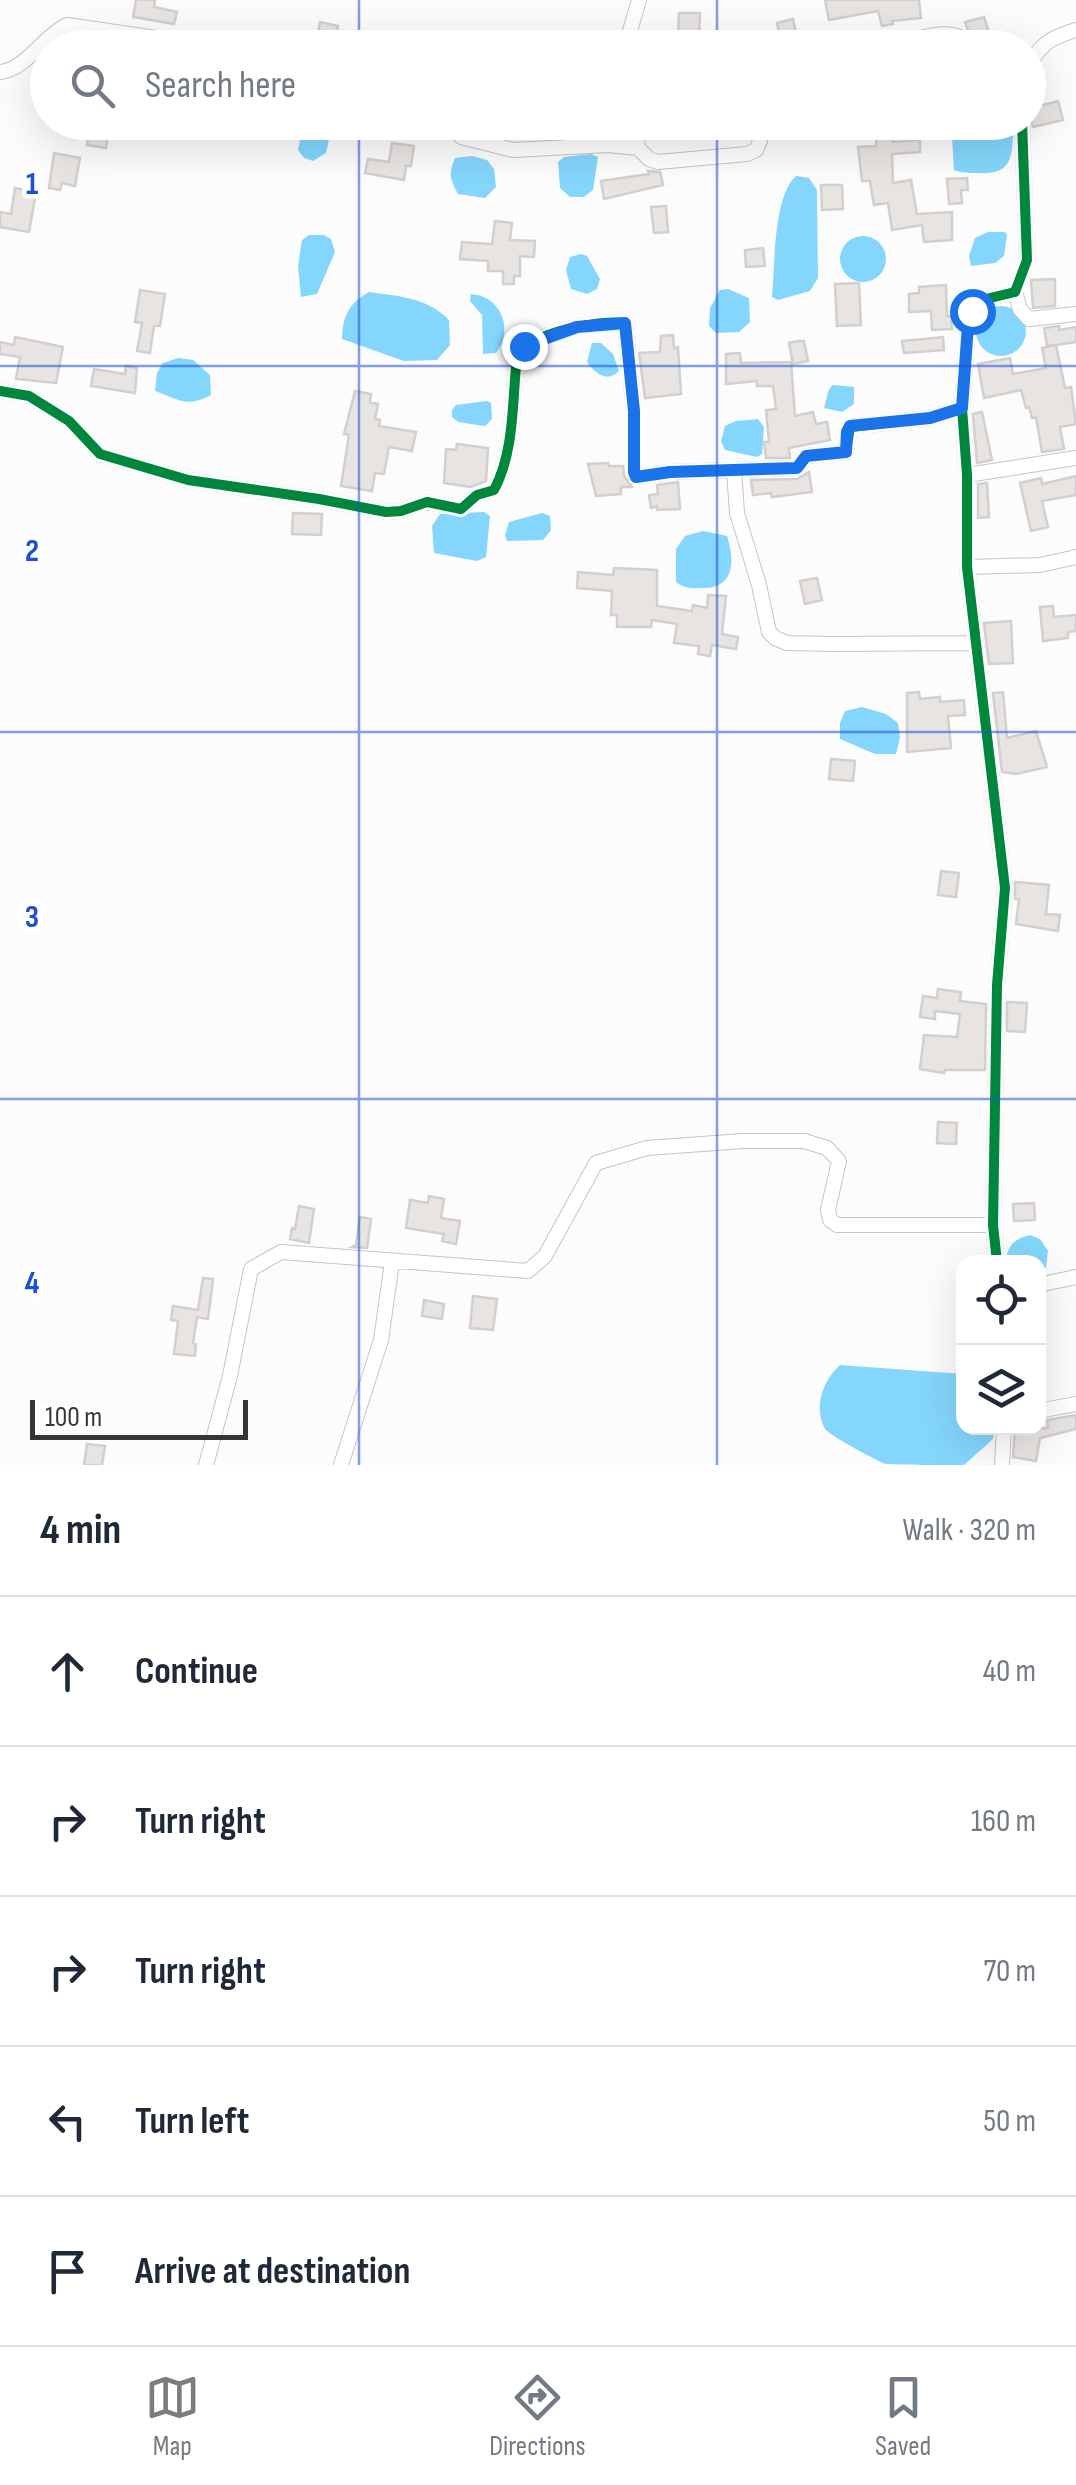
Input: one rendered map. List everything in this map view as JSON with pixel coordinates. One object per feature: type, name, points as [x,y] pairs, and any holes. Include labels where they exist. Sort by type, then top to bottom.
[{"type":"street","points":[[631,30],[640,0]]},
{"type":"street","points":[[56,30],[67,25],[101,30]]},
{"type":"street","points":[[1046,44],[1055,36],[1076,30]]},
{"type":"street","points":[[0,72],[18,67],[30,55]]},
{"type":"street","points":[[470,140],[513,150],[608,145],[638,148]]},
{"type":"street","points":[[637,140],[638,148],[649,160],[658,162],[747,154],[756,150],[758,140]]},
{"type":"street","points":[[1023,140],[1026,260],[1015,292],[1029,319],[1076,314]]},
{"type":"street","points":[[996,1255],[993,1225],[997,985],[1005,888],[966,568],[967,475],[962,408],[972,311],[990,298],[1015,292]]},
{"type":"street","points":[[0,391],[28,396],[69,421],[100,454],[188,480],[320,498],[386,512],[401,512],[427,502],[461,509],[478,495],[494,490],[502,476],[508,449],[517,356],[524,346],[577,327],[620,322],[626,326],[635,476],[797,468],[806,456],[846,452],[850,426],[930,418],[962,408]]},
{"type":"street","points":[[967,475],[1076,458]]},
{"type":"street","points":[[734,470],[737,513],[769,632],[775,638],[787,643],[834,644],[976,642]]},
{"type":"street","points":[[966,568],[1040,564],[1076,557]]},
{"type":"street","points":[[206,1465],[230,1376],[251,1269],[281,1252],[528,1271],[546,1256],[596,1164],[648,1148],[744,1141],[804,1141],[827,1148],[839,1161],[828,1210],[830,1220],[837,1225],[993,1225]]},
{"type":"street","points":[[341,1465],[381,1340],[392,1262]]},
{"type":"street","points":[[1046,1283],[1076,1277]]},
{"type":"street","points":[[1046,1410],[1076,1404]]},
{"type":"street","points":[[1002,1465],[1004,1435]]},
{"type":"water","points":[[300,140],[329,140],[326,153],[313,161],[298,150]]},
{"type":"water","points":[[952,140],[1012,140],[1009,160],[999,170],[954,170]]},
{"type":"water","points":[[472,156],[487,160],[494,169],[496,187],[485,198],[458,194],[452,180],[455,158]]},
{"type":"water","points":[[564,157],[598,157],[593,190],[584,197],[570,197],[560,188],[558,162]]},
{"type":"water","points":[[796,176],[809,178],[817,190],[818,278],[810,291],[778,300],[772,297],[776,233],[783,199]]},
{"type":"water","points":[[988,232],[1007,235],[1004,256],[995,263],[971,266],[969,256],[975,238]]},
{"type":"water","points":[[309,235],[331,239],[335,252],[317,294],[301,297],[298,266],[302,240]]},
{"type":"water","points":[[863,236],[879,243],[886,259],[879,275],[863,282],[847,275],[840,259],[847,243]]},
{"type":"water","points":[[587,256],[600,279],[597,289],[587,294],[571,289],[566,270],[570,257]]},
{"type":"water","points":[[728,289],[749,298],[750,322],[739,332],[716,333],[709,326],[710,308],[720,290]]},
{"type":"water","points":[[369,292],[412,299],[432,307],[449,320],[450,345],[437,360],[404,361],[342,339],[348,311]]},
{"type":"water","points":[[471,294],[491,301],[502,316],[504,335],[496,353],[483,354],[482,315],[470,301]]},
{"type":"water","points":[[1001,306],[1018,314],[1026,331],[1018,348],[1001,356],[984,348],[976,331],[984,314]]},
{"type":"water","points":[[592,343],[601,343],[613,354],[619,371],[615,375],[602,376],[587,362]]},
{"type":"water","points":[[178,358],[193,360],[210,375],[211,395],[189,402],[155,391],[157,373],[163,363]]},
{"type":"water","points":[[833,385],[854,387],[854,404],[842,412],[824,408]]},
{"type":"water","points":[[491,403],[492,419],[485,426],[458,422],[452,417],[456,405]]},
{"type":"water","points":[[758,419],[764,427],[762,454],[757,457],[725,450],[721,441],[725,426]]},
{"type":"water","points":[[484,512],[490,516],[486,557],[477,561],[434,553],[432,526],[440,514]]},
{"type":"water","points":[[542,513],[550,516],[551,530],[543,540],[507,541],[509,522]]},
{"type":"water","points":[[703,531],[727,536],[729,573],[719,585],[684,587],[676,582],[676,549],[685,536]]},
{"type":"water","points":[[862,707],[886,714],[898,723],[896,754],[875,754],[840,739],[845,711]]},
{"type":"water","points":[[1030,1235],[1040,1239],[1048,1251],[1046,1267],[1046,1255],[1007,1255],[1012,1244]]},
{"type":"water","points":[[840,1365],[956,1373],[956,1435],[994,1435],[993,1439],[964,1465],[886,1464],[825,1429],[820,1403],[829,1378]]},
{"type":"building","points":[[136,0],[155,0],[154,7],[177,12],[174,24],[133,17]]},
{"type":"building","points":[[825,0],[919,0],[921,18],[882,26],[878,11],[829,20]]},
{"type":"building","points":[[679,13],[700,13],[699,30],[678,30]]},
{"type":"building","points":[[984,17],[988,30],[968,30],[965,22]]},
{"type":"building","points":[[793,19],[795,30],[779,30],[777,23]]},
{"type":"building","points":[[320,22],[338,26],[337,30],[319,30]]},
{"type":"building","points":[[1058,101],[1063,120],[1046,124],[1046,104]]},
{"type":"building","points":[[88,140],[107,140],[106,148],[87,145]]},
{"type":"building","points":[[876,140],[920,140],[920,152],[892,154],[893,183],[911,180],[917,214],[952,212],[952,240],[924,242],[922,225],[892,230],[888,203],[874,205],[870,181],[862,181],[858,147],[876,146]]},
{"type":"building","points":[[392,143],[414,146],[404,180],[365,173],[368,159],[389,162]]},
{"type":"building","points":[[54,153],[80,158],[75,186],[62,183],[60,190],[49,188]]},
{"type":"building","points":[[648,171],[660,172],[663,185],[604,199],[601,181],[649,174]]},
{"type":"building","points":[[967,178],[968,190],[961,190],[962,203],[949,204],[947,179]]},
{"type":"building","points":[[821,185],[842,185],[843,209],[822,210]]},
{"type":"building","points":[[15,188],[36,192],[29,232],[0,227],[0,212],[11,214]]},
{"type":"building","points":[[666,206],[668,232],[654,233],[651,207]]},
{"type":"building","points":[[495,221],[512,223],[510,240],[535,241],[534,257],[520,256],[520,276],[514,276],[514,284],[503,284],[503,271],[488,271],[488,261],[460,259],[462,242],[492,244]]},
{"type":"building","points":[[763,248],[765,266],[746,267],[745,250]]},
{"type":"building","points":[[1055,279],[1055,306],[1033,308],[1031,280]]},
{"type":"building","points":[[859,283],[861,325],[837,326],[835,284]]},
{"type":"building","points":[[946,285],[947,316],[951,316],[952,329],[932,330],[931,311],[909,312],[909,294],[919,293],[919,287]]},
{"type":"building","points":[[140,290],[165,294],[160,326],[154,326],[150,353],[137,351],[142,323],[135,322]]},
{"type":"building","points":[[1059,326],[1059,330],[1076,327],[1076,342],[1056,345],[1065,388],[1071,387],[1076,424],[1060,427],[1064,449],[1042,452],[1036,417],[1032,418],[1029,407],[1026,408],[1021,390],[984,398],[978,364],[1010,358],[1013,374],[1046,368],[1042,348],[1055,345],[1047,346],[1044,328]]},
{"type":"building","points":[[673,335],[674,348],[678,347],[681,394],[645,398],[639,353],[660,352],[661,336]]},
{"type":"building","points":[[15,337],[63,347],[56,383],[16,379],[20,357],[0,354],[0,342],[14,345]]},
{"type":"building","points":[[943,337],[944,350],[904,353],[902,341]]},
{"type":"building","points":[[804,341],[808,361],[793,364],[789,343]]},
{"type":"building","points":[[740,353],[741,363],[791,362],[795,416],[813,412],[816,424],[827,422],[830,440],[789,448],[790,458],[766,458],[766,410],[776,409],[773,386],[757,386],[757,381],[726,384],[726,354]]},
{"type":"building","points":[[126,366],[137,368],[135,393],[91,386],[94,369],[125,374]]},
{"type":"building","points":[[355,391],[371,394],[370,402],[378,404],[375,419],[380,420],[379,426],[416,432],[412,451],[389,447],[384,474],[375,473],[372,491],[341,486],[349,435],[344,434]]},
{"type":"building","points":[[982,412],[992,460],[977,463],[973,414]]},
{"type":"building","points":[[457,444],[488,448],[486,481],[470,487],[444,483],[446,449],[456,450]]},
{"type":"building","points":[[588,464],[623,466],[624,476],[632,487],[621,487],[621,494],[596,496]]},
{"type":"building","points":[[809,472],[812,492],[753,495],[751,480],[797,479]]},
{"type":"building","points":[[1076,476],[1076,495],[1042,501],[1048,527],[1031,531],[1020,483],[1041,478],[1042,484]]},
{"type":"building","points":[[678,482],[680,509],[651,508],[649,495],[658,494],[657,485]]},
{"type":"building","points":[[987,483],[989,517],[978,518],[978,484]]},
{"type":"building","points":[[293,513],[322,514],[321,535],[292,534]]},
{"type":"building","points":[[614,568],[657,570],[657,606],[692,611],[693,605],[707,608],[708,595],[726,596],[722,634],[738,637],[736,649],[712,645],[710,656],[698,654],[699,646],[674,643],[677,624],[652,620],[651,627],[617,627],[617,615],[611,615],[612,591],[577,588],[578,572],[613,575]]},
{"type":"building","points":[[817,578],[822,600],[805,604],[800,581]]},
{"type":"building","points":[[1053,606],[1054,617],[1076,615],[1076,631],[1068,632],[1068,638],[1043,641],[1040,607]]},
{"type":"building","points":[[1011,621],[1013,663],[989,664],[984,623]]},
{"type":"building","points":[[919,692],[920,699],[964,700],[965,715],[948,716],[951,748],[907,752],[907,693]]},
{"type":"building","points":[[1003,692],[1007,738],[1036,731],[1047,767],[1016,774],[1002,772],[993,693]]},
{"type":"building","points":[[831,759],[855,761],[853,781],[829,779]]},
{"type":"building","points":[[941,871],[959,873],[956,897],[938,895]]},
{"type":"building","points":[[1015,882],[1049,885],[1046,914],[1060,915],[1058,931],[1016,924],[1019,899],[1015,899]]},
{"type":"building","points":[[938,989],[961,992],[960,1001],[986,1004],[985,1070],[944,1073],[920,1069],[924,1035],[957,1037],[960,1014],[935,1011],[935,1019],[920,1017],[923,996],[937,998]]},
{"type":"building","points":[[1007,1002],[1027,1003],[1025,1032],[1007,1031]]},
{"type":"building","points":[[938,1122],[957,1123],[956,1144],[937,1143]]},
{"type":"building","points":[[429,1196],[444,1199],[441,1218],[460,1221],[456,1244],[442,1241],[444,1234],[406,1228],[410,1200],[428,1203]]},
{"type":"building","points":[[1034,1203],[1035,1220],[1014,1221],[1013,1204]]},
{"type":"building","points":[[299,1206],[314,1209],[309,1243],[290,1239]]},
{"type":"building","points":[[360,1217],[371,1219],[367,1248],[352,1247],[356,1245]]},
{"type":"building","points":[[203,1278],[213,1279],[208,1319],[197,1317],[195,1356],[174,1354],[178,1321],[171,1320],[173,1306],[198,1310]]},
{"type":"building","points":[[473,1296],[497,1299],[493,1330],[470,1328]]},
{"type":"building","points":[[424,1300],[444,1304],[442,1319],[422,1316]]},
{"type":"building","points":[[1076,1415],[1076,1429],[1040,1438],[1036,1461],[1013,1457],[1015,1435],[1046,1435],[1047,1420]]},
{"type":"building","points":[[87,1444],[105,1446],[102,1465],[84,1465]]},
{"type":"cycle path","points":[[996,1255],[993,1225],[997,985],[1005,888],[967,567],[962,408],[972,311],[990,298],[1015,292],[1027,260],[1023,140]]},
{"type":"cycle path","points":[[0,391],[29,396],[69,421],[100,454],[188,480],[386,512],[427,502],[461,509],[477,495],[494,490],[509,442],[517,356],[536,340],[582,326],[625,323],[636,477],[669,472],[797,468],[807,456],[846,452],[850,427],[930,418],[962,408]]},
{"type":"route","points":[[524,346],[577,327],[625,323],[636,477],[670,472],[797,468],[806,456],[846,452],[850,426],[930,418],[962,408],[972,311]]}]
